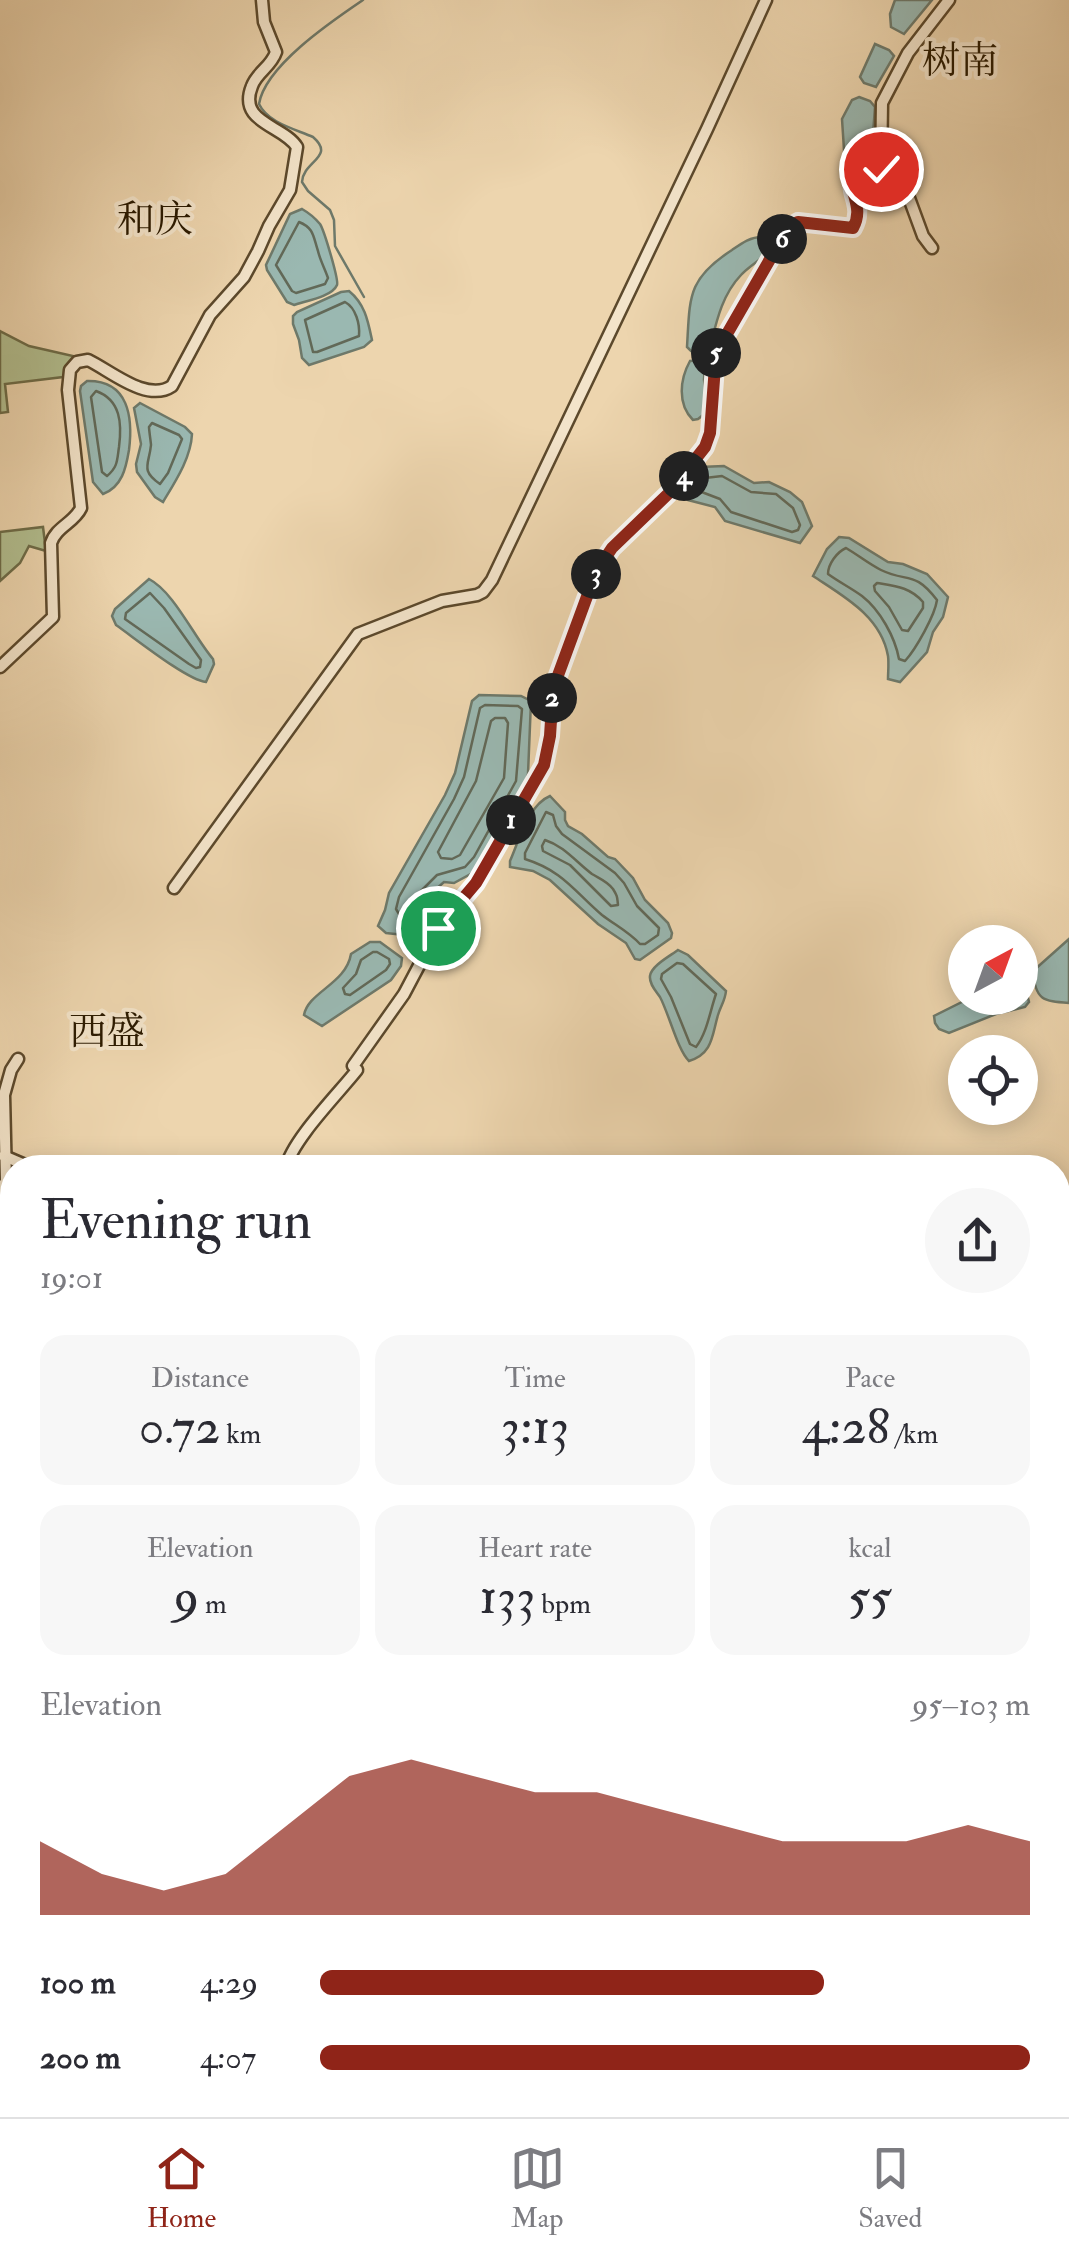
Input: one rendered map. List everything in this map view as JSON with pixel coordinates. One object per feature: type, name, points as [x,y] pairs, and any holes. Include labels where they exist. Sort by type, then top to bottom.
[{"type":"street","points":[[0,667],[52,618],[50,543],[81,508],[68,390],[70,370],[77,362],[88,360],[151,391],[172,386],[210,315],[248,271],[290,190],[297,147],[287,136],[262,122],[250,104],[252,86],[276,52],[264,22],[262,0]]},
{"type":"street","points":[[174,888],[358,634],[442,601],[480,594],[492,580],[766,0]]},
{"type":"street","points":[[932,248],[923,236],[909,198],[881,169],[882,103],[908,53],[950,0]]},
{"type":"street","points":[[291,1155],[404,994],[442,922],[476,883],[544,765],[553,689],[596,572],[612,548],[668,494],[705,447],[710,433],[716,353],[788,228],[798,222],[853,228],[858,216],[855,178],[881,169]]},
{"type":"street","points":[[4,1155],[4,1088],[18,1058]]},
{"type":"green space","points":[[0,331],[29,346],[74,359],[63,377],[5,384],[8,412],[0,413]]},
{"type":"green space","points":[[43,527],[46,551],[29,546],[20,563],[0,581],[0,532]]},
{"type":"water","points":[[895,0],[932,0],[904,34],[891,27]]},
{"type":"water","points":[[875,44],[894,56],[876,87],[860,77]]},
{"type":"water","points":[[859,97],[875,107],[871,162],[869,167],[851,169],[845,165],[842,119],[852,100]]},
{"type":"water","points":[[302,209],[322,228],[337,285],[324,296],[294,305],[287,302],[266,265],[290,214]]},
{"type":"water","points":[[762,237],[771,241],[772,248],[741,275],[729,292],[709,351],[691,351],[687,347],[689,315],[699,280],[736,247]]},
{"type":"water","points":[[349,291],[362,307],[372,340],[364,347],[309,365],[302,358],[293,316]]},
{"type":"water","points":[[690,361],[705,363],[708,411],[693,420],[684,407],[682,383]]},
{"type":"water","points":[[87,381],[112,387],[120,394],[129,414],[129,450],[124,470],[115,487],[103,494],[93,482],[80,391]]},
{"type":"water","points":[[140,403],[192,434],[186,461],[163,502],[137,472],[141,444],[134,408]]},
{"type":"water","points":[[724,466],[754,483],[769,482],[802,502],[812,526],[800,543],[725,521],[715,507],[682,496],[700,467]]},
{"type":"water","points":[[839,537],[849,538],[888,562],[927,574],[948,597],[927,652],[900,682],[888,679],[884,642],[869,618],[813,576],[827,549]]},
{"type":"water","points":[[149,579],[175,604],[213,659],[206,682],[174,667],[116,625],[112,616],[115,609]]},
{"type":"water","points":[[479,695],[521,696],[531,701],[528,774],[523,791],[476,871],[454,883],[444,882],[421,907],[404,935],[386,933],[378,926],[389,893],[455,773],[472,701]]},
{"type":"water","points":[[550,796],[565,812],[568,826],[615,859],[633,878],[645,900],[668,923],[671,938],[640,960],[635,959],[626,943],[598,924],[550,880],[533,871],[510,867],[530,815]]},
{"type":"water","points":[[1069,939],[1069,1003],[1047,1000],[1038,993],[1038,967]]},
{"type":"water","points":[[370,942],[380,942],[402,958],[391,980],[322,1026],[304,1015],[312,1000],[342,973],[351,954]]},
{"type":"water","points":[[678,950],[726,991],[710,1043],[703,1054],[689,1061],[650,979],[661,961]]},
{"type":"water","points":[[948,1009],[948,1015],[994,1015],[949,1033],[939,1029],[934,1016]]},
{"type":"waterway","points":[[363,0],[286,60],[264,89],[259,104],[275,121],[313,137],[319,144],[320,154],[302,182],[330,210],[335,246],[364,297]]},
{"type":"district","name":"树南","points":[[960,60]]},
{"type":"district","name":"和庆","points":[[155,219]]},
{"type":"district","name":"西盛","points":[[107,1031]]},
{"type":"route","points":[[438,928],[476,883],[544,765],[553,689],[596,572],[612,548],[668,494],[705,447],[710,433],[716,353],[788,228],[798,222],[853,228],[858,216],[855,178],[881,169]]}]
